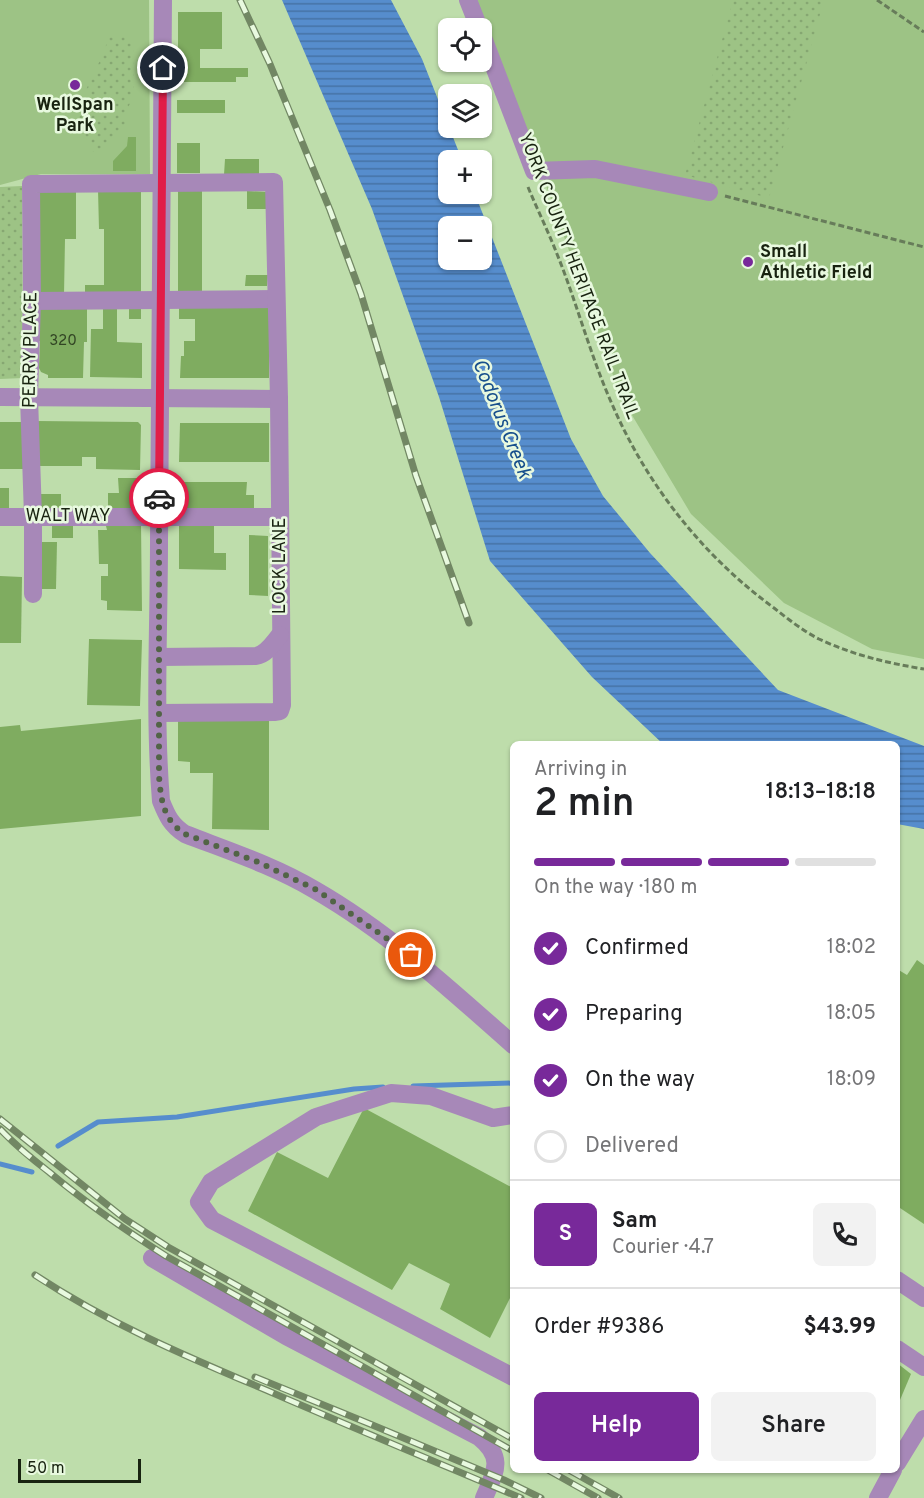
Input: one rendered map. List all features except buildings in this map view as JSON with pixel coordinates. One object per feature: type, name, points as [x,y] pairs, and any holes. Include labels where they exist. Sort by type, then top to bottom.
[{"type":"street","points":[[163,0],[164,182],[160,301],[159,516],[161,801],[168,818],[185,834],[258,862],[315,889],[411,955],[510,1042]]},
{"type":"street","points":[[468,0],[475,18]]},
{"type":"street","points":[[492,65],[529,175],[595,169],[709,192]]},
{"type":"street","name":"LOCK LANE","points":[[159,713],[274,712],[280,711],[282,705],[274,182],[164,182]]},
{"type":"street","name":"PERRY PLACE","points":[[33,594],[29,397],[32,301],[31,184],[164,182]]},
{"type":"street","points":[[32,301],[276,299]]},
{"type":"street","points":[[0,397],[279,399]]},
{"type":"street","name":"WALT WAY","points":[[0,517],[280,518]]},
{"type":"street","points":[[159,657],[256,656],[268,650],[280,635]]},
{"type":"street","points":[[510,1115],[493,1118],[431,1096],[392,1093],[316,1117],[211,1182],[199,1202],[212,1220],[510,1375]]},
{"type":"street","points":[[152,1258],[286,1336],[479,1437],[491,1446],[496,1469],[484,1498]]},
{"type":"street","points":[[900,1282],[924,1298]]},
{"type":"street","points":[[900,1351],[924,1367]]},
{"type":"street","points":[[900,1458],[924,1421]]},
{"type":"street","points":[[878,1498],[891,1473]]},
{"type":"path","points":[[877,0],[924,32]]},
{"type":"path","name":"YORK COUNTY HERITAGE RAIL TRAIL","points":[[529,175],[541,220],[557,253],[622,426],[661,492],[693,535],[757,596],[817,638],[874,660],[924,669]]},
{"type":"path","points":[[709,192],[924,247]]},
{"type":"green space","name":"WellSpan Park","points":[[0,0],[149,0],[150,174],[41,174],[0,185]]},
{"type":"green space","name":"Small Athletic Field","points":[[477,0],[924,0],[924,659],[872,649],[784,603],[691,514],[620,395],[492,39],[492,18],[484,18]]},
{"type":"green space","points":[[733,0],[824,0],[769,198],[685,175]]},
{"type":"green space","points":[[108,35],[133,35],[134,95],[126,112],[126,125],[105,149],[93,152],[73,117],[105,50]]},
{"type":"green space","points":[[22,186],[23,378],[0,379],[0,187]]},
{"type":"water","name":"Codorus Creek","points":[[282,0],[391,0],[422,59],[438,99],[438,138],[453,138],[458,150],[438,150],[438,204],[479,204],[484,216],[438,216],[438,270],[492,270],[492,237],[571,439],[603,496],[650,553],[778,690],[924,746],[924,829],[900,825],[900,741],[660,741],[592,677],[490,561],[439,397],[372,209]]},
{"type":"waterway","points":[[413,1086],[510,1083]]},
{"type":"waterway","points":[[58,1146],[98,1122],[177,1117],[354,1089],[383,1087]]},
{"type":"waterway","points":[[0,1164],[32,1172]]},
{"type":"railway","points":[[240,0],[270,64],[330,210],[361,294],[416,476],[469,623]]},
{"type":"railway","points":[[0,1119],[125,1219],[168,1247],[510,1437]]},
{"type":"railway","points":[[0,1129],[24,1152],[77,1195],[166,1256],[510,1449]]},
{"type":"railway","points":[[35,1275],[119,1324],[177,1351],[521,1498]]},
{"type":"railway","points":[[255,1377],[504,1480],[541,1498]]},
{"type":"railway","points":[[553,1473],[598,1498]]},
{"type":"railway","points":[[574,1473],[619,1498]]},
{"type":"way so far","points":[[159,498],[159,776],[161,801],[168,818],[185,834],[258,862],[315,889],[411,955]]},
{"type":"place","name":"WellSpan Park","points":[[75,85]]},
{"type":"place","name":"Small Athletic Field","points":[[748,262]]},
{"type":"route","points":[[159,498],[160,301],[164,182],[163,68]]}]
